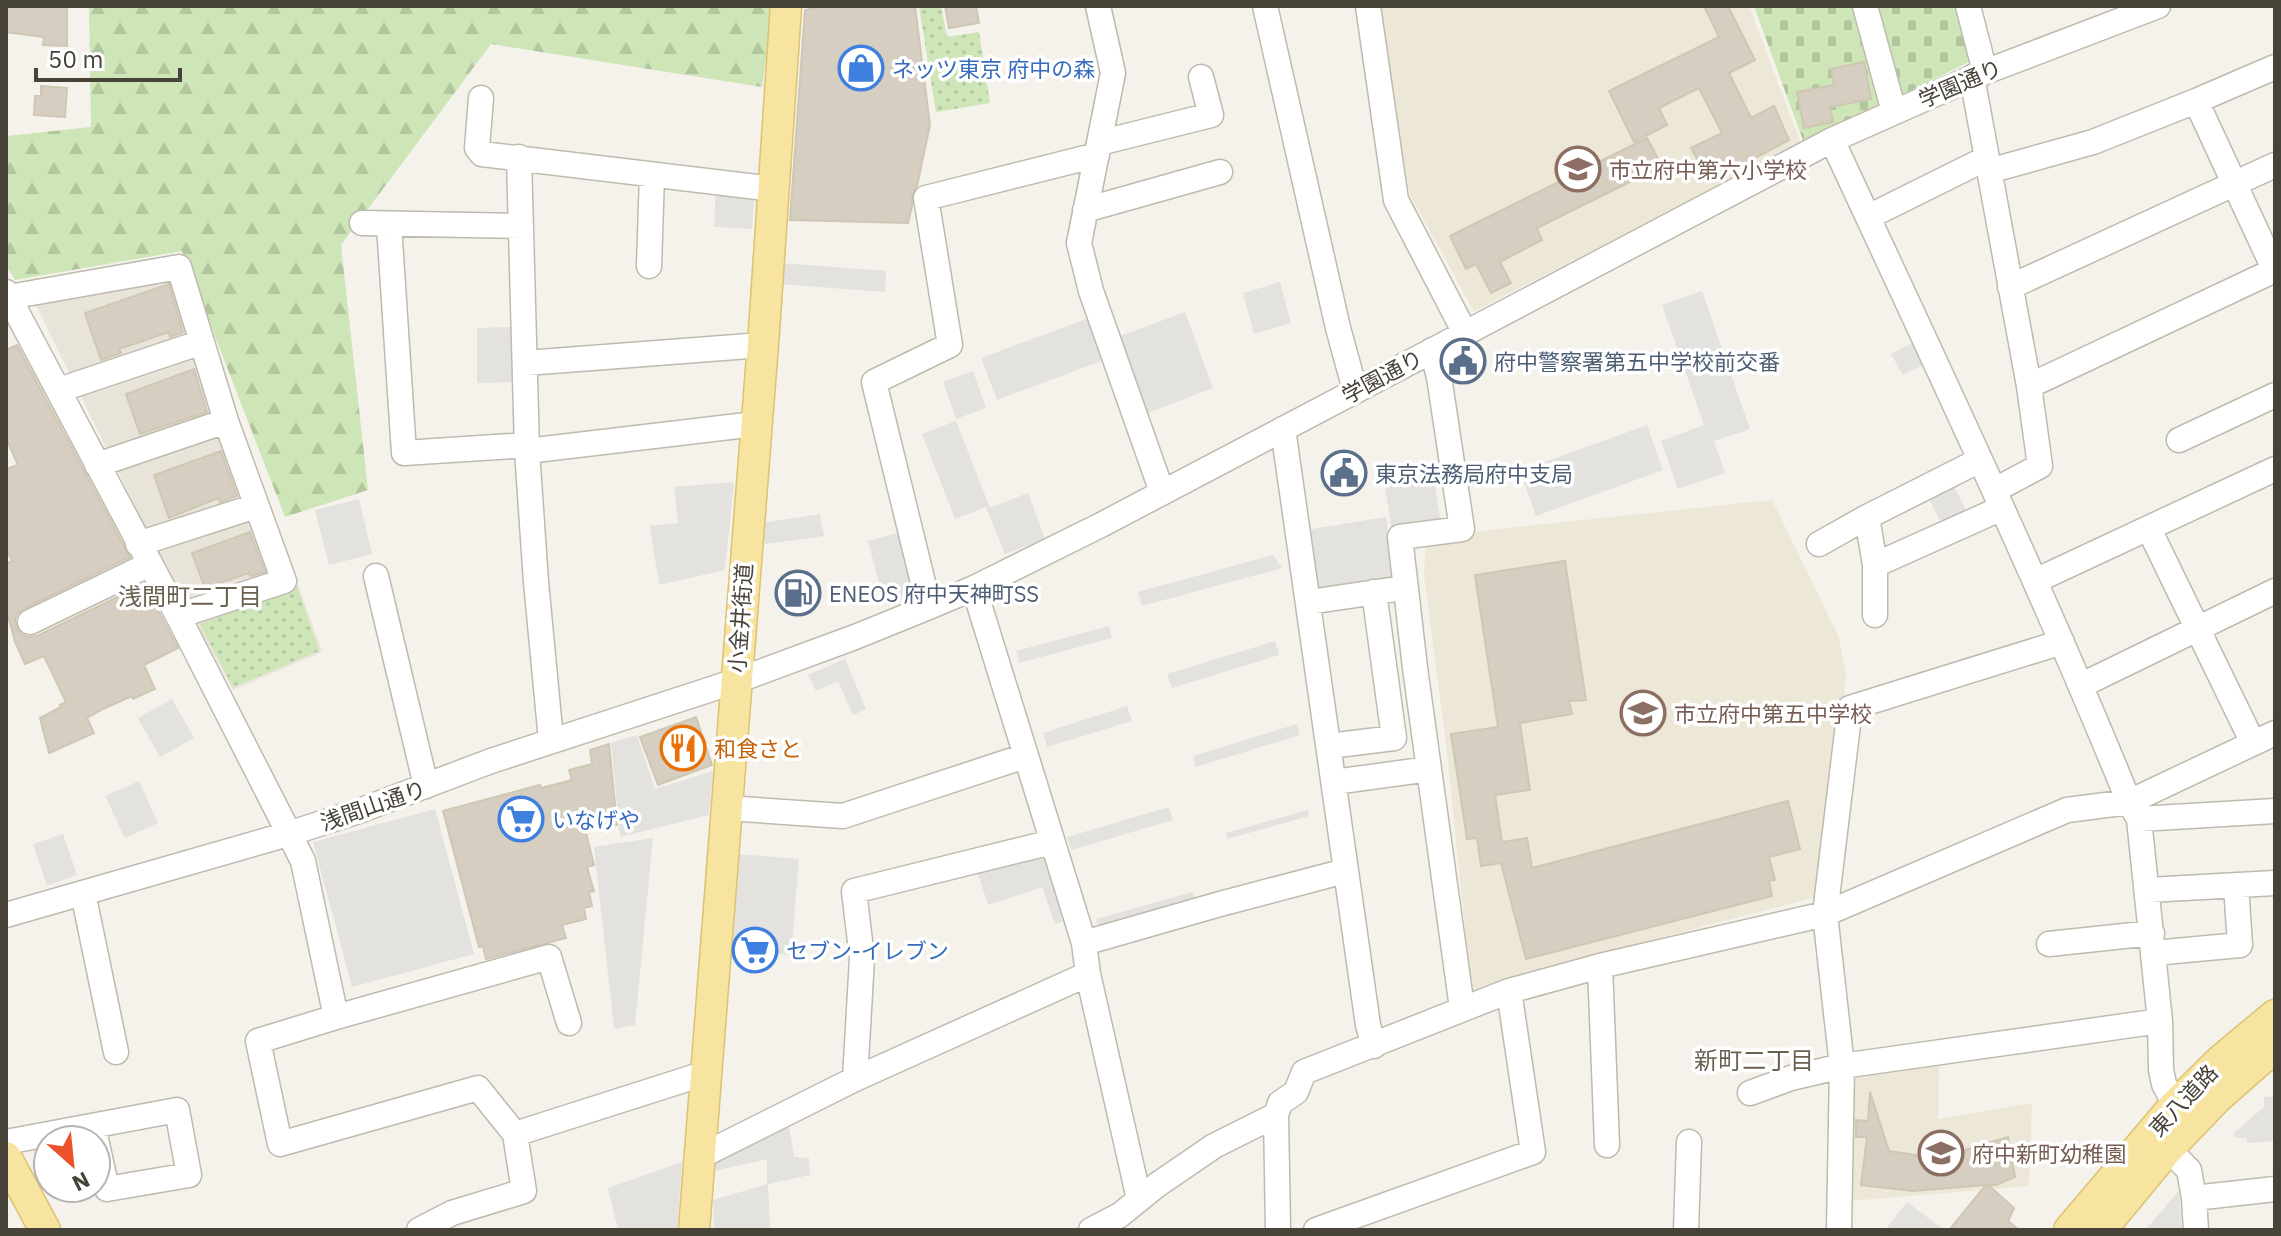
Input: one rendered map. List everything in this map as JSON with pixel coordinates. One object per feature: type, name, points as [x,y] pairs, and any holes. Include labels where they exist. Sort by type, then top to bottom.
[{"type":"main road","name":"小金井街道","points":[[694,1230],[789,7]]},
{"type":"main road","name":"東八道路","points":[[2069,1230],[2175,1105],[2221,1060],[2275,1015]]},
{"type":"main road","name":"東八道路","points":[[2101,1230],[2168,1149],[2217,1098],[2275,1047]]},
{"type":"main road","points":[[6,1157],[45,1230]]},
{"type":"street","points":[[1098,6],[1113,73],[1079,243],[1091,291],[1162,492]]},
{"type":"street","points":[[1265,6],[1334,312],[1355,390]]},
{"type":"street","points":[[1368,6],[1396,200],[1465,333]]},
{"type":"street","points":[[1865,6],[1894,112]]},
{"type":"street","points":[[1875,565],[1998,499],[2040,466],[2029,386],[1988,164],[1968,6]]},
{"type":"street","name":"学園通り","points":[[736,681],[974,588],[1832,140],[1979,74],[2149,8]]},
{"type":"street","points":[[1868,217],[1988,164],[2093,142],[2275,67]]},
{"type":"street","points":[[929,607],[874,382],[950,345],[926,198],[1211,115],[1201,77]]},
{"type":"street","points":[[481,98],[477,148],[482,154],[773,189]]},
{"type":"street","points":[[2029,386],[2275,270],[2196,101]]},
{"type":"street","points":[[1832,140],[2082,685],[2134,811],[2148,890],[2160,1021],[2161,1070],[2164,1084],[2175,1105]]},
{"type":"street","points":[[519,157],[527,448],[551,740]]},
{"type":"street","points":[[2010,287],[2275,165]]},
{"type":"street","points":[[1085,210],[1220,172]]},
{"type":"street","points":[[649,266],[652,175]]},
{"type":"street","points":[[362,223],[521,226]]},
{"type":"street","points":[[389,225],[404,453],[527,448],[755,424]]},
{"type":"street","points":[[178,616],[284,581],[226,421],[179,267],[8,294],[303,861],[336,1017]]},
{"type":"street","points":[[59,390],[202,342]]},
{"type":"street","points":[[526,363],[762,345]]},
{"type":"street","points":[[1432,350],[1439,377],[1462,529],[1400,537],[1404,587],[1462,1008]]},
{"type":"street","points":[[2179,440],[2275,395]]},
{"type":"street","points":[[97,465],[226,421]]},
{"type":"street","points":[[1283,429],[1345,871],[1368,1025],[1374,1046]]},
{"type":"street","points":[[1819,544],[1980,460]]},
{"type":"street","points":[[2035,581],[2275,469]]},
{"type":"street","points":[[30,622],[144,554],[256,506]]},
{"type":"street","points":[[1867,517],[1875,565],[1875,615]]},
{"type":"street","points":[[2134,811],[2264,738],[2196,629],[2149,529]]},
{"type":"street","points":[[376,576],[426,786]]},
{"type":"street","points":[[1309,602],[1404,587]]},
{"type":"street","points":[[974,588],[1084,943],[1088,974],[1139,1199]]},
{"type":"street","points":[[1329,746],[1394,738],[1374,592]]},
{"type":"street","points":[[2082,685],[2196,629],[2272,599]]},
{"type":"street","points":[[1839,1230],[1842,1066],[1825,914],[1850,708],[2062,642]]},
{"type":"street","points":[[1386,672],[1415,668]]},
{"type":"street","name":"浅間山通り","points":[[6,914],[288,834],[551,740],[736,681]]},
{"type":"street","points":[[727,808],[843,816],[1025,756]]},
{"type":"street","points":[[1334,782],[1429,769]]},
{"type":"street","points":[[1278,1230],[1276,1115],[1280,1103],[1296,1092],[1304,1072],[1509,991],[1600,966],[1825,914],[2067,810],[2275,811]]},
{"type":"street","points":[[855,1079],[862,958],[854,891],[1052,842]]},
{"type":"street","points":[[1084,943],[1345,871]]},
{"type":"street","points":[[2148,890],[2275,883]]},
{"type":"street","points":[[2049,944],[2240,945],[2236,885]]},
{"type":"street","points":[[83,893],[116,1052]]},
{"type":"street","points":[[419,1230],[452,1213],[524,1191],[515,1134],[478,1088],[280,1144],[258,1041],[549,957],[569,1023]]},
{"type":"street","points":[[1600,966],[1607,1145]]},
{"type":"street","points":[[699,1157],[855,1079],[1088,974]]},
{"type":"street","points":[[1316,1230],[1533,1152],[1509,991]]},
{"type":"street","points":[[1750,1093],[1791,1078],[1842,1066],[2160,1021]]},
{"type":"street","points":[[515,1134],[706,1073]]},
{"type":"street","points":[[1091,1230],[1120,1215],[1214,1146],[1276,1115]]},
{"type":"street","points":[[6,1142],[32,1137]]},
{"type":"street","points":[[1686,1230],[1689,1142]]},
{"type":"street","points":[[2168,1149],[2189,1170],[2196,1230]]},
{"type":"street","points":[[2194,1198],[2275,1189]]},
{"type":"shaded area","name":"市立府中第六小学校","points":[[1377,6],[1749,6],[1801,144],[1474,311],[1410,195]]},
{"type":"shaded area","points":[[716,187],[755,190],[752,229],[714,227]]},
{"type":"shaded area","points":[[184,263],[322,652],[233,690],[164,565],[27,287]]},
{"type":"shaded area","points":[[781,263],[886,271],[885,292],[779,284]]},
{"type":"shaded area","points":[[1280,282],[1291,323],[1254,334],[1243,293]]},
{"type":"shaded area","points":[[1702,291],[1750,429],[1714,441],[1725,473],[1678,489],[1661,441],[1704,425],[1662,305]]},
{"type":"shaded area","points":[[1185,312],[1213,388],[1137,417],[1112,339]]},
{"type":"shaded area","points":[[1089,318],[1104,360],[997,400],[981,358]]},
{"type":"shaded area","points":[[514,327],[515,382],[477,383],[477,328]]},
{"type":"shaded area","points":[[1914,342],[1925,364],[1903,375],[1891,354]]},
{"type":"shaded area","points":[[973,371],[986,408],[956,419],[943,382]]},
{"type":"shaded area","points":[[956,421],[990,508],[1028,493],[1045,539],[1005,554],[986,507],[955,519],[922,434]]},
{"type":"shaded area","points":[[1647,425],[1663,470],[1536,516],[1520,471]]},
{"type":"shaded area","points":[[1434,478],[1441,524],[1392,531],[1385,486]]},
{"type":"shaded area","points":[[734,482],[725,570],[659,585],[650,526],[678,523],[674,487]]},
{"type":"shaded area","points":[[1952,482],[1969,516],[1944,529],[1927,495]]},
{"type":"shaded area","points":[[359,499],[372,554],[329,565],[315,510]]},
{"type":"shaded area","name":"市立府中第五中学校","points":[[1772,500],[1838,635],[1846,674],[1828,894],[1563,963],[1472,998],[1447,751],[1424,575],[1426,542],[1489,530]]},
{"type":"shaded area","points":[[820,514],[824,536],[765,544],[762,523]]},
{"type":"shaded area","points":[[1386,517],[1393,578],[1315,589],[1306,530]]},
{"type":"shaded area","points":[[908,530],[925,595],[885,605],[868,541]]},
{"type":"shaded area","points":[[1273,555],[1282,568],[1142,606],[1138,592]]},
{"type":"shaded area","points":[[1109,626],[1112,638],[1019,663],[1016,651]]},
{"type":"shaded area","points":[[1275,641],[1279,655],[1172,688],[1167,674]]},
{"type":"shaded area","points":[[845,659],[866,709],[853,715],[838,681],[816,691],[808,675]]},
{"type":"shaded area","points":[[172,699],[194,738],[160,757],[138,718]]},
{"type":"shaded area","points":[[1127,706],[1132,721],[1047,747],[1043,733]]},
{"type":"shaded area","points":[[1297,724],[1300,735],[1196,767],[1193,756]]},
{"type":"shaded area","points":[[637,735],[655,789],[713,771],[709,815],[620,837],[611,743]]},
{"type":"shaded area","points":[[139,781],[158,823],[125,838],[105,796]]},
{"type":"shaded area","points":[[1169,807],[1173,820],[1071,850],[1067,837]]},
{"type":"shaded area","points":[[435,809],[474,954],[352,987],[313,842]]},
{"type":"shaded area","points":[[1308,810],[1309,816],[1227,839],[1226,833]]},
{"type":"shaded area","points":[[63,834],[77,875],[47,886],[33,844]]},
{"type":"shaded area","points":[[653,838],[635,1025],[614,1029],[594,847]]},
{"type":"shaded area","points":[[1047,840],[1072,918],[1055,924],[1042,887],[988,905],[975,864]]},
{"type":"shaded area","points":[[738,854],[799,859],[791,955],[730,950]]},
{"type":"shaded area","points":[[1193,892],[1196,906],[1100,933],[1096,919]]},
{"type":"shaded area","name":"府中新町幼稚園","points":[[1939,1057],[1938,1119],[2032,1103],[2029,1186],[1849,1201],[1856,1066]]},
{"type":"shaded area","points":[[2275,1096],[2275,1141],[2247,1143],[2247,1138],[2237,1138],[2233,1134],[2264,1107],[2264,1097]]},
{"type":"shaded area","points":[[787,1114],[794,1157],[809,1158],[810,1175],[768,1184],[770,1230],[714,1230],[713,1200],[767,1184],[767,1159],[710,1172],[713,1140]]},
{"type":"shaded area","points":[[682,1162],[677,1230],[618,1230],[608,1188]]},
{"type":"shaded area","points":[[2179,1191],[2182,1230],[2145,1230]]},
{"type":"shaded area","points":[[1907,1202],[1943,1229],[1943,1230],[1885,1230]]},
{"type":"green space","points":[[89,6],[773,6],[762,87],[491,44],[341,245],[368,490],[285,517],[182,251],[15,280],[6,265],[6,136],[91,127]]},
{"type":"green space","points":[[919,6],[941,6],[947,37],[979,32],[990,103],[936,112]]},
{"type":"green space","points":[[1754,6],[1968,6],[1983,55],[1804,143]]},
{"type":"green space","points":[[297,586],[319,651],[233,687],[200,624]]},
{"type":"building","points":[[6,6],[67,6],[67,46],[43,45],[44,37],[6,32]]},
{"type":"building","name":"ネッツ東京 府中の森","points":[[823,6],[915,6],[930,125],[917,186],[912,194],[908,223],[790,220],[805,10]]},
{"type":"building","points":[[945,6],[976,6],[979,23],[949,28]]},
{"type":"building","points":[[1704,6],[1728,6],[1755,60],[1729,73],[1751,118],[1774,106],[1789,140],[1710,182],[1691,148],[1722,133],[1699,88],[1659,108],[1667,125],[1634,142],[1609,91],[1719,37]]},
{"type":"building","points":[[1864,62],[1871,99],[1830,107],[1833,122],[1804,128],[1797,92],[1834,85],[1831,69]]},
{"type":"building","points":[[41,86],[67,88],[65,117],[34,115],[35,96],[41,96]]},
{"type":"building","points":[[1647,138],[1662,166],[1537,228],[1542,240],[1500,262],[1511,283],[1491,293],[1476,264],[1466,269],[1450,236]]},
{"type":"building","points":[[169,284],[183,332],[170,337],[169,332],[119,349],[121,353],[101,360],[85,313]]},
{"type":"building","points":[[17,345],[130,557],[23,609],[15,620],[17,629],[22,635],[37,636],[144,584],[178,648],[144,665],[155,689],[133,699],[132,696],[87,718],[94,733],[49,753],[40,718],[66,702],[44,656],[25,664],[15,642],[6,608],[6,564],[12,561],[6,548],[6,469],[18,465],[6,438],[6,350]]},
{"type":"building","points":[[194,369],[207,412],[140,434],[126,394]]},
{"type":"building","points":[[221,451],[237,496],[220,502],[218,498],[169,518],[154,475]]},
{"type":"building","points":[[250,532],[265,572],[250,576],[249,573],[206,591],[192,553]]},
{"type":"building","points":[[1565,561],[1586,700],[1569,701],[1572,714],[1520,723],[1530,790],[1495,795],[1502,842],[1527,838],[1532,868],[1788,801],[1800,849],[1769,857],[1775,880],[1769,881],[1772,896],[1526,959],[1501,863],[1481,866],[1477,838],[1467,839],[1451,734],[1498,727],[1475,575]]},
{"type":"building","points":[[696,717],[712,765],[658,785],[640,737]]},
{"type":"building","points":[[609,744],[617,825],[585,829],[594,865],[587,867],[594,891],[589,892],[592,906],[584,908],[586,919],[562,925],[566,938],[486,959],[483,946],[479,947],[443,811],[540,785],[541,788],[572,780],[569,770],[592,764],[590,750]]},
{"type":"building","points":[[1870,1092],[1889,1151],[1923,1156],[1952,1154],[2008,1137],[2015,1177],[1988,1185],[2014,1208],[2008,1221],[2019,1230],[1949,1230],[1986,1185],[1913,1191],[1861,1185],[1867,1137],[1856,1137],[1856,1120],[1868,1121]]},
{"type":"place","name":"ネッツ東京 府中の森","points":[[861,68]]},
{"type":"place","name":"市立府中第六小学校","points":[[1578,169]]},
{"type":"place","name":"府中警察署第五中学校前交番","points":[[1463,361]]},
{"type":"place","name":"東京法務局府中支局","points":[[1344,473]]},
{"type":"place","name":"ENEOS 府中天神町SS","points":[[798,593]]},
{"type":"place","name":"市立府中第五中学校","points":[[1643,713]]},
{"type":"place","name":"和食さと","points":[[683,748]]},
{"type":"place","name":"いなげや","points":[[521,819]]},
{"type":"place","name":"セブン-イレブン","points":[[755,950]]},
{"type":"place","name":"府中新町幼稚園","points":[[1941,1153]]},
{"type":"district","name":"浅間町二丁目","points":[[190,596]]},
{"type":"district","name":"新町二丁目","points":[[1754,1060]]}]
